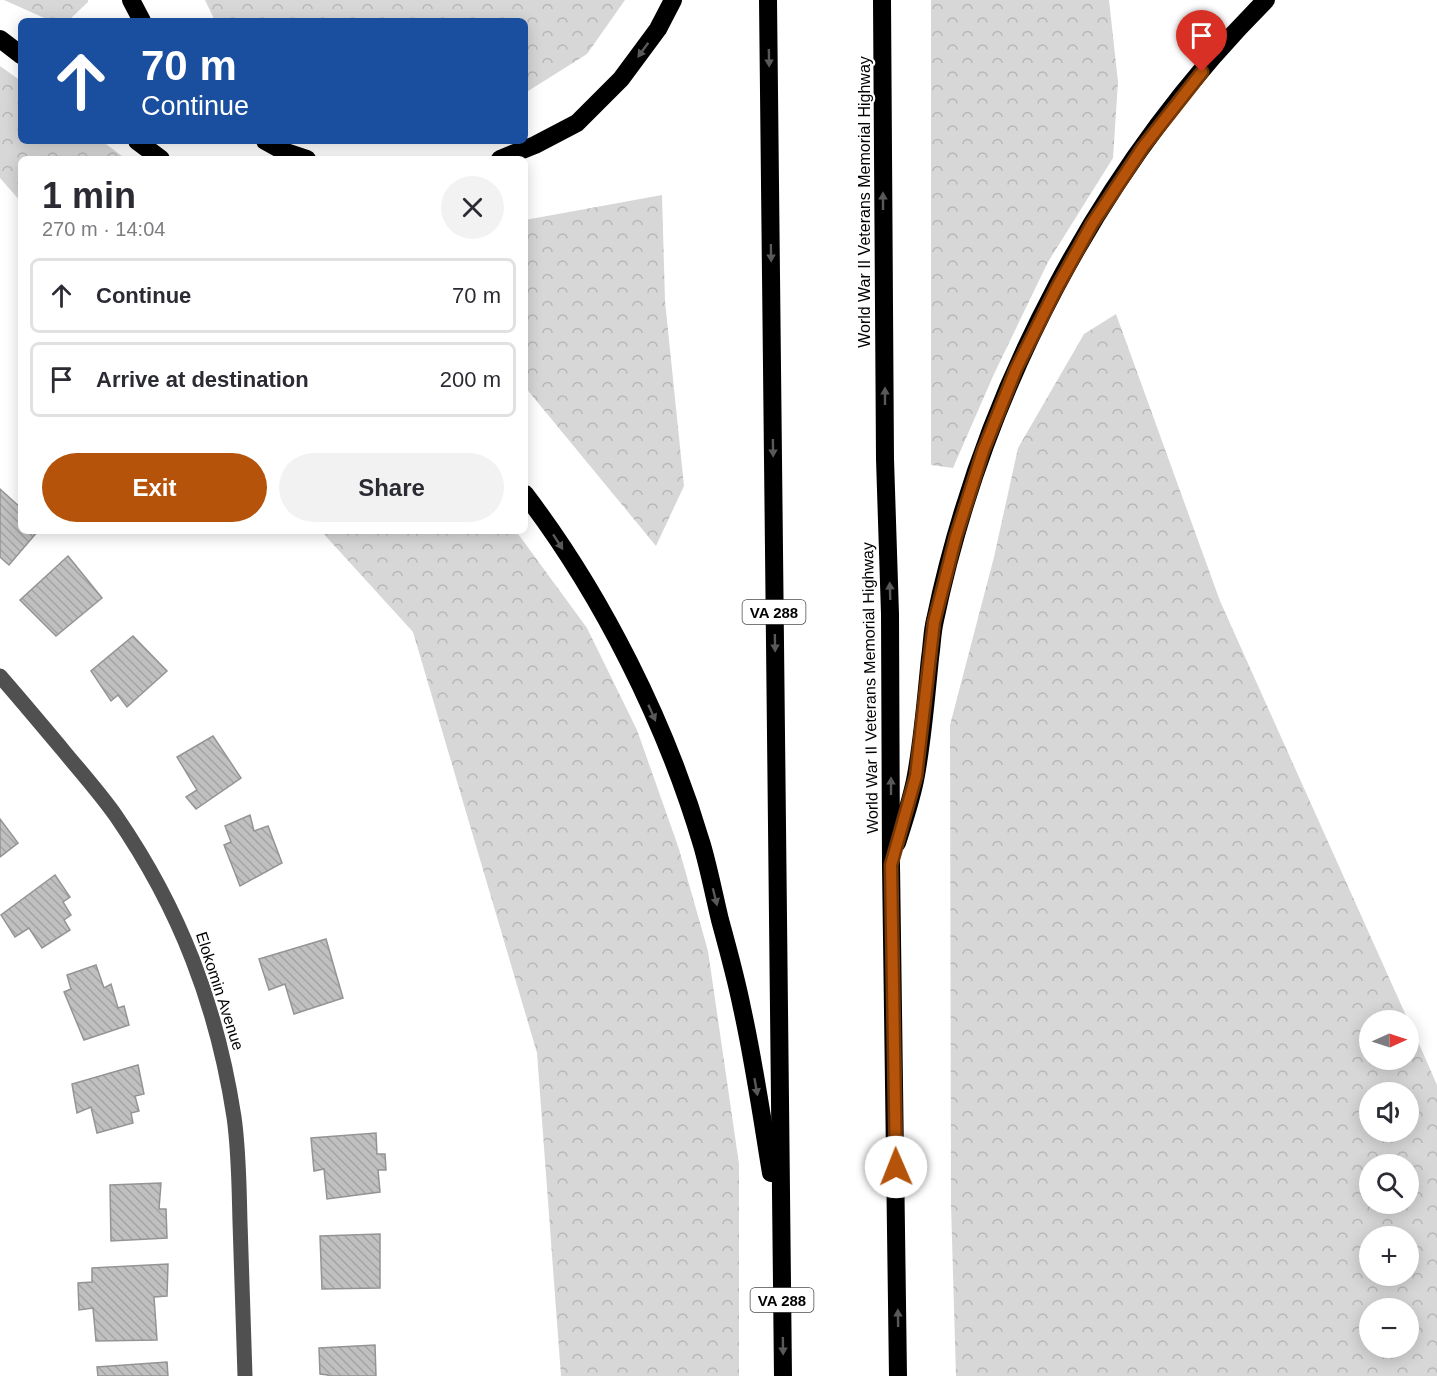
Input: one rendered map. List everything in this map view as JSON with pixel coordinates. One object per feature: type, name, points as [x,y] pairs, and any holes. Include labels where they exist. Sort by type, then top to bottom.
[{"type":"highway","points":[[131,0],[140,18]]},
{"type":"highway","points":[[508,156],[535,145],[577,123],[621,79],[658,29],[673,0]]},
{"type":"highway","name":"VA 288","points":[[768,0],[783,1376]]},
{"type":"highway","name":"World War II Veterans Memorial Highway","points":[[882,0],[885,459],[891,614],[891,865],[898,1376]]},
{"type":"highway","points":[[891,865],[916,776],[934,622],[956,536],[983,451],[1016,369],[1092,224],[1143,147],[1187,88],[1266,0]]},
{"type":"highway","points":[[0,39],[18,53]]},
{"type":"highway","points":[[141,144],[157,156]]},
{"type":"highway","points":[[271,144],[298,156]]},
{"type":"highway","points":[[528,498],[588,589],[623,650],[653,713],[702,844],[742,1008],[781,1224]]},
{"type":"street","name":"Elokomin Avenue","points":[[0,676],[94,786],[138,849],[184,938],[202,985],[219,1039],[234,1120],[245,1376]]},
{"type":"green space","points":[[4,0],[88,0],[71,18],[44,18]]},
{"type":"green space","points":[[205,0],[625,0],[587,54],[528,91],[528,18],[214,18]]},
{"type":"green space","points":[[931,0],[1109,0],[1118,82],[1113,158],[1048,262],[994,374],[953,468],[931,465]]},
{"type":"green space","points":[[0,66],[18,79],[18,144],[106,144],[122,156],[18,156],[18,199],[0,178]]},
{"type":"green space","points":[[662,195],[665,301],[684,486],[656,546],[528,391],[528,219]]},
{"type":"green space","points":[[1116,314],[1220,601],[1404,1010],[1359,1010],[1359,1070],[1419,1070],[1419,1044],[1437,1085],[1437,1376],[956,1376],[951,1205],[950,725],[994,557],[1018,448],[1084,334]]},
{"type":"green space","points":[[324,534],[518,534],[587,628],[637,730],[679,849],[708,951],[739,1164],[739,1376],[561,1376],[537,1053],[413,632]]},
{"type":"building","points":[[0,489],[18,505],[18,534],[35,534],[9,565],[0,557]]},
{"type":"building","points":[[68,556],[102,598],[56,636],[20,600]]},
{"type":"building","points":[[133,636],[167,671],[127,707],[118,695],[111,701],[91,671]]},
{"type":"building","points":[[213,736],[241,778],[196,809],[186,797],[197,790],[177,757]]},
{"type":"building","points":[[250,815],[254,831],[268,826],[282,863],[240,886],[224,845],[231,842],[225,826]]},
{"type":"building","points":[[0,819],[18,843],[0,857]]},
{"type":"building","points":[[55,875],[70,897],[63,902],[71,915],[64,920],[70,930],[42,948],[29,928],[15,937],[1,915]]},
{"type":"building","points":[[326,939],[343,998],[294,1014],[285,984],[269,990],[259,959]]},
{"type":"building","points":[[96,965],[104,988],[111,984],[118,1008],[124,1006],[129,1025],[84,1040],[64,992],[71,989],[67,975]]},
{"type":"building","points":[[138,1065],[144,1094],[135,1096],[139,1111],[131,1113],[133,1123],[97,1133],[91,1107],[77,1113],[72,1084]]},
{"type":"building","points":[[376,1133],[377,1154],[385,1154],[386,1170],[378,1170],[380,1192],[327,1199],[324,1169],[314,1171],[311,1138]]},
{"type":"building","points":[[161,1183],[159,1209],[166,1209],[167,1238],[111,1241],[110,1185]]},
{"type":"building","points":[[380,1234],[380,1288],[322,1289],[320,1236]]},
{"type":"building","points":[[168,1264],[167,1296],[154,1297],[157,1340],[96,1341],[93,1308],[79,1310],[78,1283],[92,1282],[92,1268]]},
{"type":"building","points":[[375,1345],[376,1376],[320,1374],[319,1348]]},
{"type":"building","points":[[167,1362],[168,1376],[98,1376],[97,1367]]},
{"type":"route","points":[[896,1167],[891,865],[916,776],[934,622],[956,536],[983,451],[1016,369],[1056,289],[1092,224],[1143,147],[1187,88],[1202,72]]}]
